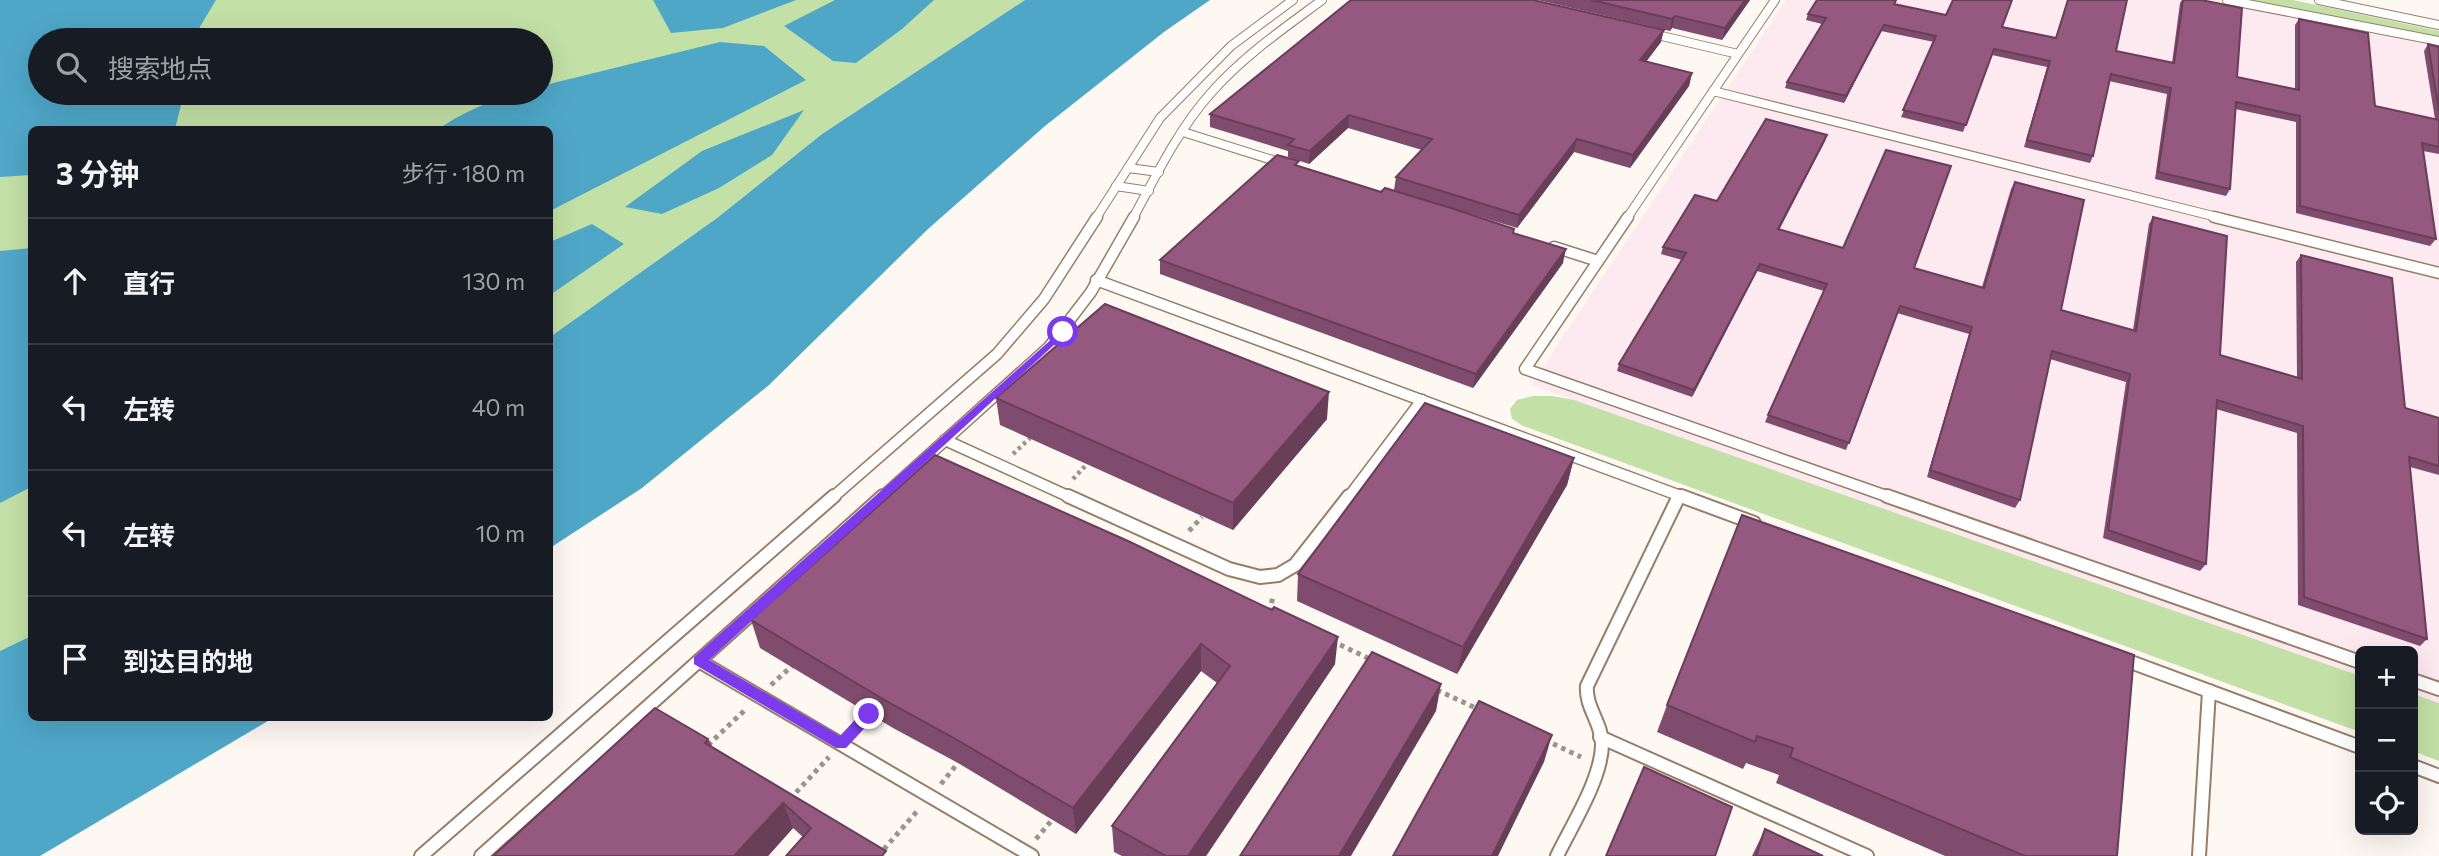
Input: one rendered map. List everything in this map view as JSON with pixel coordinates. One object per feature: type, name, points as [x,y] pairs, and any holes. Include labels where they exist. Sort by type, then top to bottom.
[{"type":"lane","points":[[421,856],[997,354],[1044,299],[1160,118],[1197,78],[1248,33],[1293,0]]},
{"type":"lane","points":[[481,856],[1049,348],[1078,312],[1159,172],[1202,104],[1264,44],[1322,0]]},
{"type":"lane","points":[[1775,0],[1525,369],[2355,660]]},
{"type":"lane","points":[[2227,0],[2439,41]]},
{"type":"lane","points":[[2319,0],[2439,25]]},
{"type":"lane","points":[[1644,32],[1738,54]]},
{"type":"lane","points":[[1713,91],[2439,273]]},
{"type":"lane","points":[[1183,132],[1300,168]]},
{"type":"lane","points":[[1128,168],[1159,172]]},
{"type":"lane","points":[[1116,186],[1149,191]]},
{"type":"lane","points":[[1546,245],[1598,261]]},
{"type":"lane","points":[[1096,280],[1770,528]]},
{"type":"lane","points":[[945,440],[1229,569],[1253,578],[1278,576],[1304,556],[1422,400]]},
{"type":"lane","points":[[1558,856],[1598,765],[1600,737],[1589,704],[1587,686],[1679,495]]},
{"type":"lane","points":[[2105,652],[2355,745]]},
{"type":"lane","points":[[699,661],[1032,856]]},
{"type":"lane","points":[[2418,682],[2439,689]]},
{"type":"lane","points":[[2199,856],[2209,691]]},
{"type":"lane","points":[[1600,737],[1867,856]]},
{"type":"lane","points":[[2418,768],[2439,776]]},
{"type":"path","points":[[1278,576],[1269,611],[1281,617]]},
{"type":"path","points":[[1329,640],[1378,662]]},
{"type":"path","points":[[1426,685],[1487,713]]},
{"type":"path","points":[[782,808],[869,714]]},
{"type":"path","points":[[1536,736],[1598,765]]},
{"type":"shaded area","points":[[1786,0],[2247,0],[2439,37],[2439,703],[2418,696],[2418,646],[2355,646],[2355,674],[1531,385]]},
{"type":"green space","points":[[0,0],[1025,0],[822,134],[717,218],[553,335],[553,126],[28,126],[28,637],[0,651]]},
{"type":"green space","points":[[2247,0],[2293,0],[2439,31],[2439,37]]},
{"type":"green space","points":[[1533,396],[1552,396],[1574,400],[2355,674],[2355,730],[1523,426],[1512,419],[1510,409],[1517,400]]},
{"type":"green space","points":[[2418,696],[2439,703],[2439,761],[2418,753]]},
{"type":"water","points":[[0,0],[216,0],[199,28],[28,28],[28,105],[181,105],[176,126],[28,126],[28,175],[0,177]]},
{"type":"water","points":[[653,0],[796,0],[723,28],[671,33]]},
{"type":"water","points":[[835,0],[934,0],[902,29],[856,63],[833,61],[784,26]]},
{"type":"water","points":[[1025,0],[1210,0],[1164,32],[1045,126],[928,229],[769,385],[642,488],[553,546],[553,335],[717,218],[822,134]]},
{"type":"water","points":[[720,42],[764,46],[806,80],[553,209],[553,126],[443,126],[485,105],[553,105],[553,83]]},
{"type":"water","points":[[804,110],[772,155],[719,188],[662,214],[625,207],[702,151]]},
{"type":"water","points":[[592,224],[624,244],[553,293],[553,241]]},
{"type":"water","points":[[28,248],[28,489],[0,503],[0,251]]},
{"type":"water","points":[[28,637],[28,721],[268,721],[40,856],[0,856],[0,651]]},
{"type":"building","points":[[1351,0],[1533,0],[1664,30],[1640,60],[1692,73],[1633,155],[1577,139],[1519,215],[1396,177],[1432,139],[1349,115],[1310,151],[1288,145],[1294,139],[1210,114]]},
{"type":"building","points":[[1591,0],[1745,0],[1725,28]]},
{"type":"building","points":[[1817,0],[1896,0],[1894,4],[1946,15],[1953,0],[2012,0],[2002,27],[2056,38],[2068,0],[2127,0],[2116,51],[2174,63],[2183,0],[2201,0],[2242,8],[2237,77],[2299,90],[2299,19],[2368,33],[2375,106],[2439,120],[2439,147],[2422,143],[2436,239],[2300,206],[2300,116],[2236,102],[2230,189],[2158,172],[2171,88],[2111,74],[2093,156],[2027,140],[2050,61],[1994,49],[1966,125],[1903,110],[1936,36],[1884,25],[1846,96],[1787,82],[1826,18],[1808,14]]},
{"type":"building","points":[[2428,44],[2439,47],[2439,111]]},
{"type":"building","points":[[1766,119],[1827,135],[1778,229],[1843,248],[1886,150],[1951,166],[1914,268],[1984,288],[2015,182],[2084,200],[2061,310],[2136,331],[2153,217],[2227,236],[2220,355],[2302,379],[2301,255],[2392,278],[2405,408],[2439,418],[2439,466],[2409,457],[2427,639],[2304,597],[2303,426],[2217,400],[2206,564],[2108,530],[2130,374],[2052,351],[2020,500],[1930,470],[1972,327],[1900,306],[1849,443],[1768,415],[1827,284],[1760,264],[1694,390],[1619,364],[1686,253],[1663,247],[1695,195],[1717,201]]},
{"type":"building","points":[[1277,155],[1299,161],[1295,165],[1381,192],[1385,188],[1451,208],[1514,229],[1513,233],[1566,249],[1476,374],[1160,260]]},
{"type":"building","points":[[1105,304],[1329,392],[1233,503],[996,398]]},
{"type":"building","points":[[1425,403],[1574,458],[1463,647],[1298,574]]},
{"type":"building","points":[[935,455],[1128,541],[1272,610],[1274,607],[1338,637],[1188,856],[1166,856],[1112,826],[1230,666],[1201,644],[1073,808],[751,620]]},
{"type":"building","points":[[1742,515],[2134,655],[2117,856],[2025,856],[1790,757],[1793,748],[1757,736],[1755,742],[1667,705]]},
{"type":"building","points":[[1372,652],[1441,684],[1339,856],[1240,856]]},
{"type":"building","points":[[1479,701],[1552,735],[1492,856],[1393,856]]},
{"type":"building","points":[[655,708],[708,739],[705,743],[886,851],[882,856],[786,856],[811,828],[783,803],[734,856],[493,856]]},
{"type":"building","points":[[1644,767],[1732,807],[1715,856],[1606,856]]},
{"type":"building","points":[[1765,829],[1823,856],[1756,856]]},
{"type":"route","points":[[869,714],[841,744],[699,661],[1049,348],[1063,332]]}]
